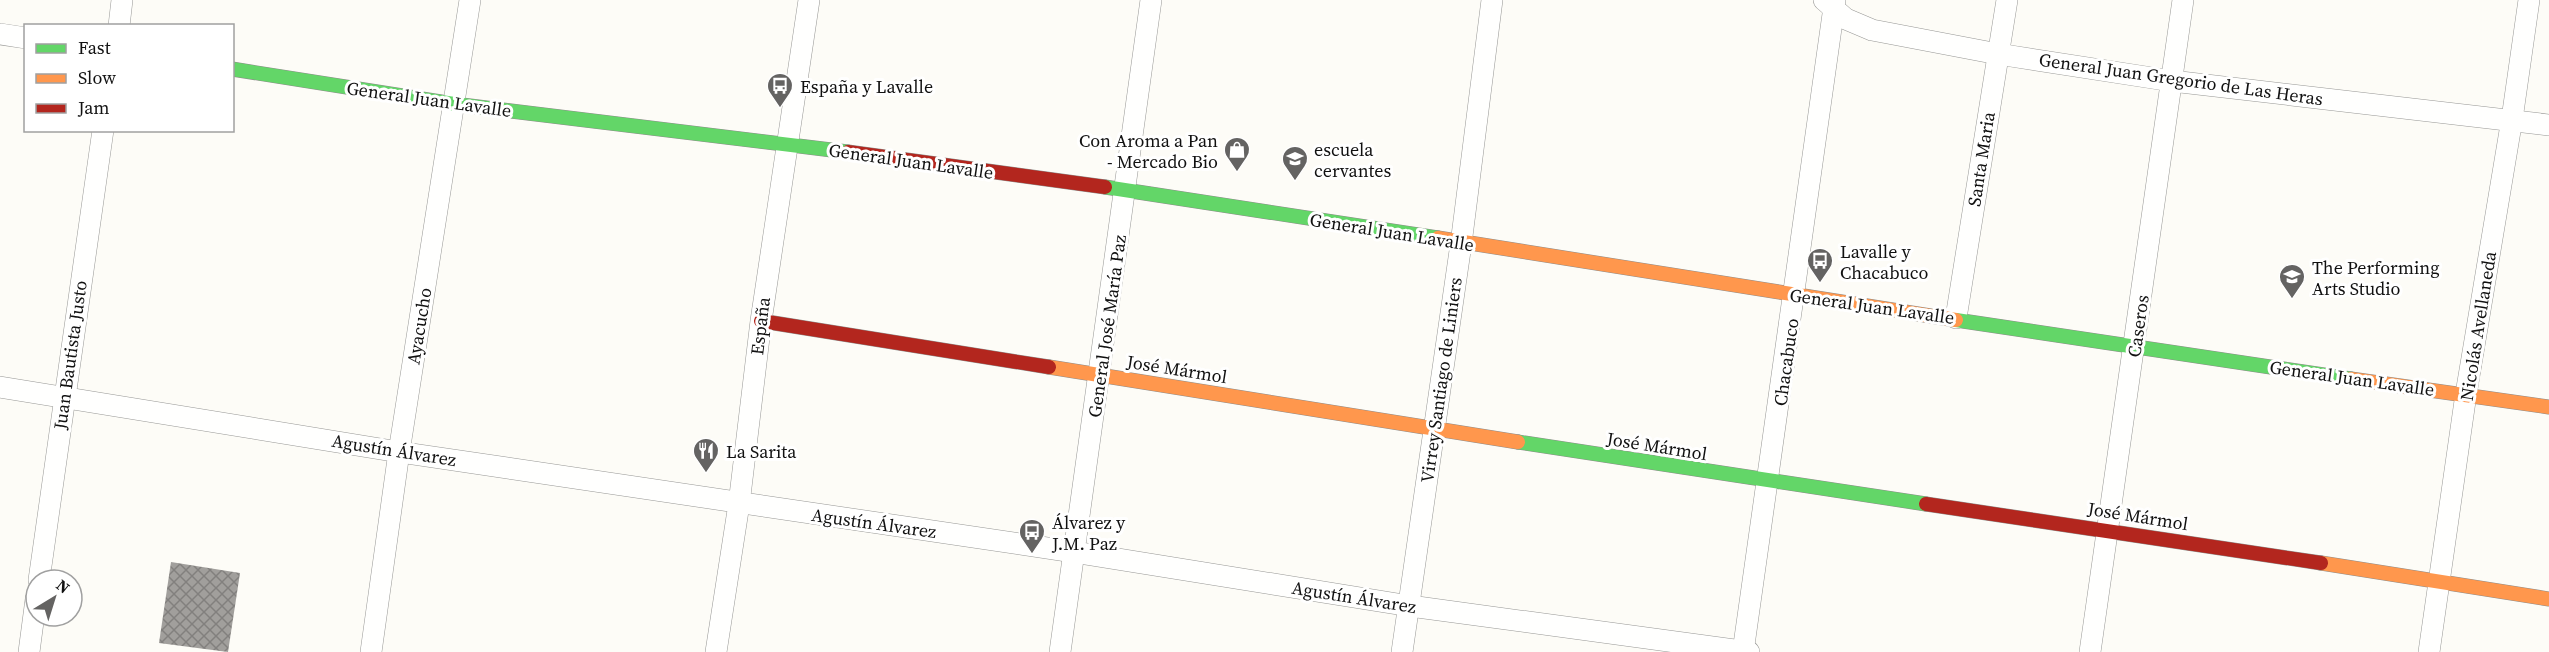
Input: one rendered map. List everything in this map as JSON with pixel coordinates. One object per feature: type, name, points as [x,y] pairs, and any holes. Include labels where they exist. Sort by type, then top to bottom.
[{"type":"street","points":[[118,24],[122,0]]},
{"type":"street","name":"Ayacucho","points":[[371,652],[399,452],[470,0]]},
{"type":"street","name":"España","points":[[716,652],[739,504],[760,321],[809,0]]},
{"type":"street","name":"General José María Paz","points":[[1060,652],[1151,0]]},
{"type":"street","name":"Virrey Santiago de Liniers","points":[[1402,652],[1461,244],[1492,0]]},
{"type":"street","name":"Santa Maria","points":[[1956,318],[2007,0]]},
{"type":"street","name":"Caseros","points":[[2090,652],[2106,529],[2135,348],[2182,0]]},
{"type":"street","name":"Nicolás Avellaneda","points":[[2429,652],[2466,394],[2512,119],[2529,0]]},
{"type":"street","name":"General Juan Gregorio de Las Heras","points":[[1831,3],[1856,25],[1872,30],[1998,54],[2172,81],[2549,125]]},
{"type":"street","name":"Chacabuco","points":[[1745,652],[1796,295],[1831,3]]},
{"type":"street","points":[[0,34],[24,38]]},
{"type":"street","name":"General Juan Lavalle","points":[[234,69],[454,104],[786,144],[1126,190],[1461,244],[1956,318],[2135,348],[2549,407]]},
{"type":"street","name":"Juan Bautista Justo","points":[[41,568],[63,397],[103,132]]},
{"type":"street","name":"José Mármol","points":[[760,321],[1768,482],[2106,529],[2549,599]]},
{"type":"street","name":"Agustín Álvarez","points":[[0,387],[399,452],[1074,552],[1410,606],[1745,652]]},
{"type":"street","points":[[29,652],[32,628]]},
{"type":"building","points":[[171,562],[240,573],[228,652],[159,643]]},
{"type":"traffic: fast","points":[[234,69],[454,104],[848,152]]},
{"type":"traffic: fast","points":[[1105,187],[1438,238]]},
{"type":"traffic: fast","points":[[1956,320],[2351,379]]},
{"type":"traffic: fast","points":[[1518,442],[1926,504]]},
{"type":"traffic: slow","points":[[1438,238],[1956,320]]},
{"type":"traffic: slow","points":[[1049,367],[1518,442]]},
{"type":"traffic: slow","points":[[2351,379],[2549,407]]},
{"type":"traffic: slow","points":[[2321,563],[2549,599]]},
{"type":"traffic: jam","points":[[848,152],[1105,187]]},
{"type":"traffic: jam","points":[[761,321],[1049,367]]},
{"type":"traffic: jam","points":[[1926,504],[2321,563]]},
{"type":"place","name":"España y Lavalle","points":[[780,109]]},
{"type":"place","name":"Con Aroma a Pan - Mercado Bio","points":[[1237,173]]},
{"type":"place","name":"escuela cervantes","points":[[1295,182]]},
{"type":"place","name":"Lavalle y Chacabuco","points":[[1820,284]]},
{"type":"place","name":"The Performing Arts Studio","points":[[2292,300]]},
{"type":"place","name":"La Sarita","points":[[706,474]]},
{"type":"place","name":"Álvarez y J.M. Paz","points":[[1032,555]]}]
